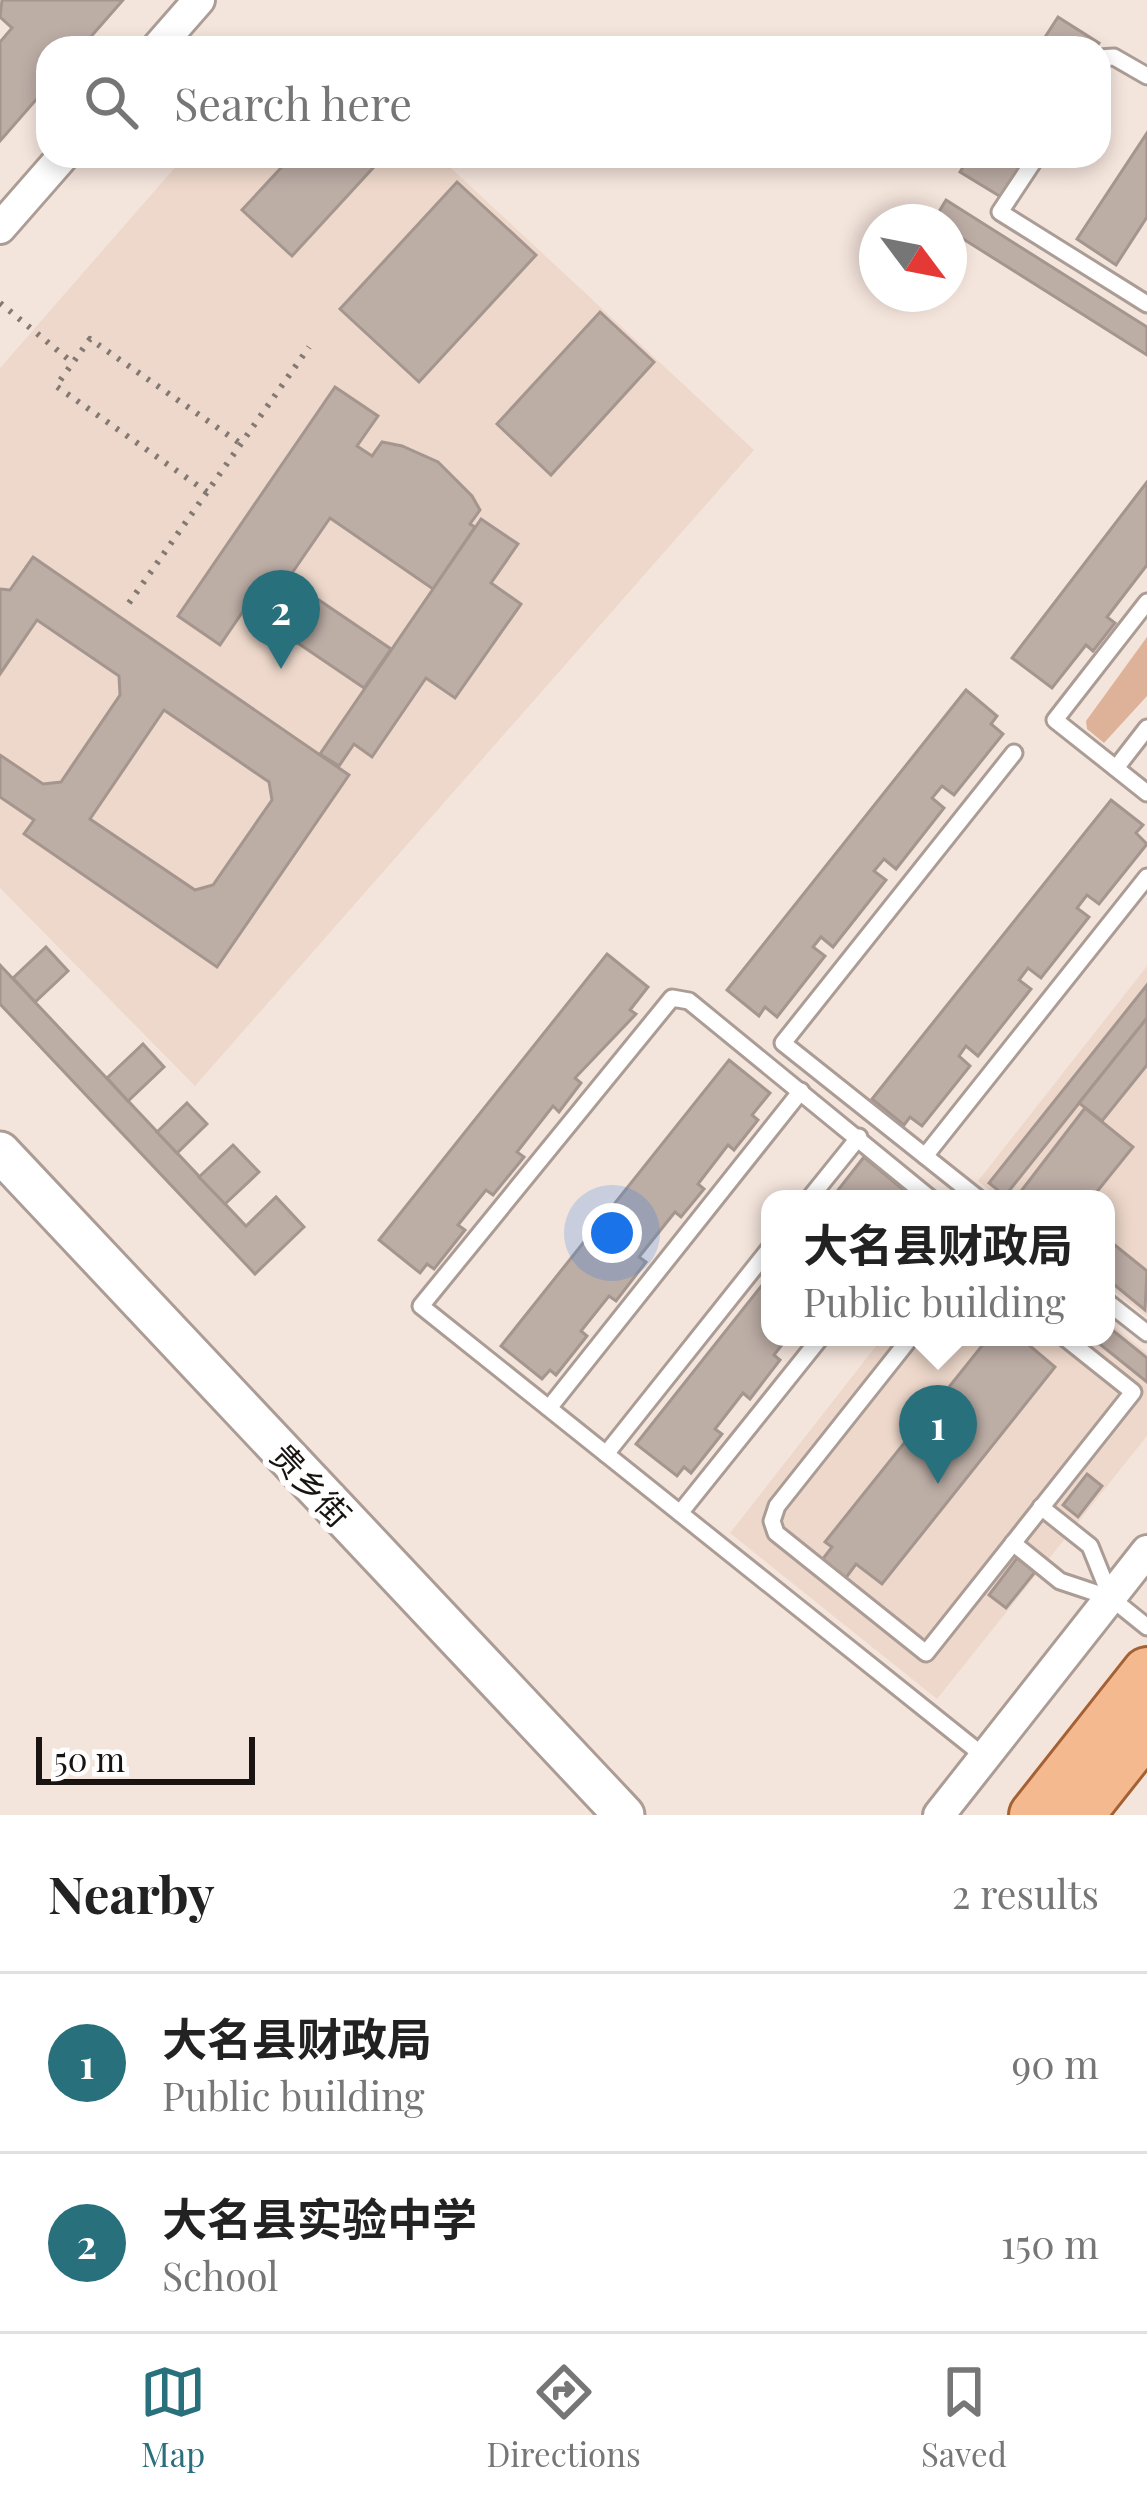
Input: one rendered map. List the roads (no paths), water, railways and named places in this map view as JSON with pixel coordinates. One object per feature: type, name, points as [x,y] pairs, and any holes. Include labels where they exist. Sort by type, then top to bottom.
[{"type":"main road","points":[[1034,1815],[1147,1672]]},
{"type":"main road","points":[[1079,1815],[1147,1729]]},
{"type":"street","points":[[168,36],[200,0]]},
{"type":"street","points":[[0,228],[52,168]]},
{"type":"street","name":"贵乡街","points":[[0,1153],[624,1815]]},
{"type":"street","points":[[939,1815],[1147,1552]]},
{"type":"lane","points":[[1111,57],[1147,76]]},
{"type":"lane","points":[[1028,168],[1000,212],[1147,304]]},
{"type":"lane","points":[[1147,602],[1055,720],[1147,793]]},
{"type":"lane","points":[[1115,768],[1147,728]]},
{"type":"lane","points":[[968,1190],[783,1043],[1014,753]]},
{"type":"lane","points":[[925,1156],[1147,877]]},
{"type":"lane","points":[[921,1190],[688,1001],[673,998],[649,1021],[421,1306],[985,1757]]},
{"type":"lane","points":[[549,1408],[801,1091]]},
{"type":"lane","points":[[816,1190],[859,1137]]},
{"type":"lane","points":[[606,1454],[761,1259]]},
{"type":"lane","points":[[1115,1307],[1147,1333]]},
{"type":"lane","points":[[680,1513],[814,1346]]},
{"type":"lane","points":[[904,1346],[777,1506],[772,1521],[776,1533],[926,1653],[1133,1392],[1075,1346]]},
{"type":"lane","points":[[1042,1507],[1090,1546],[1111,1598]]},
{"type":"lane","points":[[1013,1543],[1060,1580],[1111,1598],[1147,1627]]},
{"type":"place","name":"大名县实验中学","points":[[281,669]]},
{"type":"place","name":"大名县财政局","points":[[938,1484]]}]
